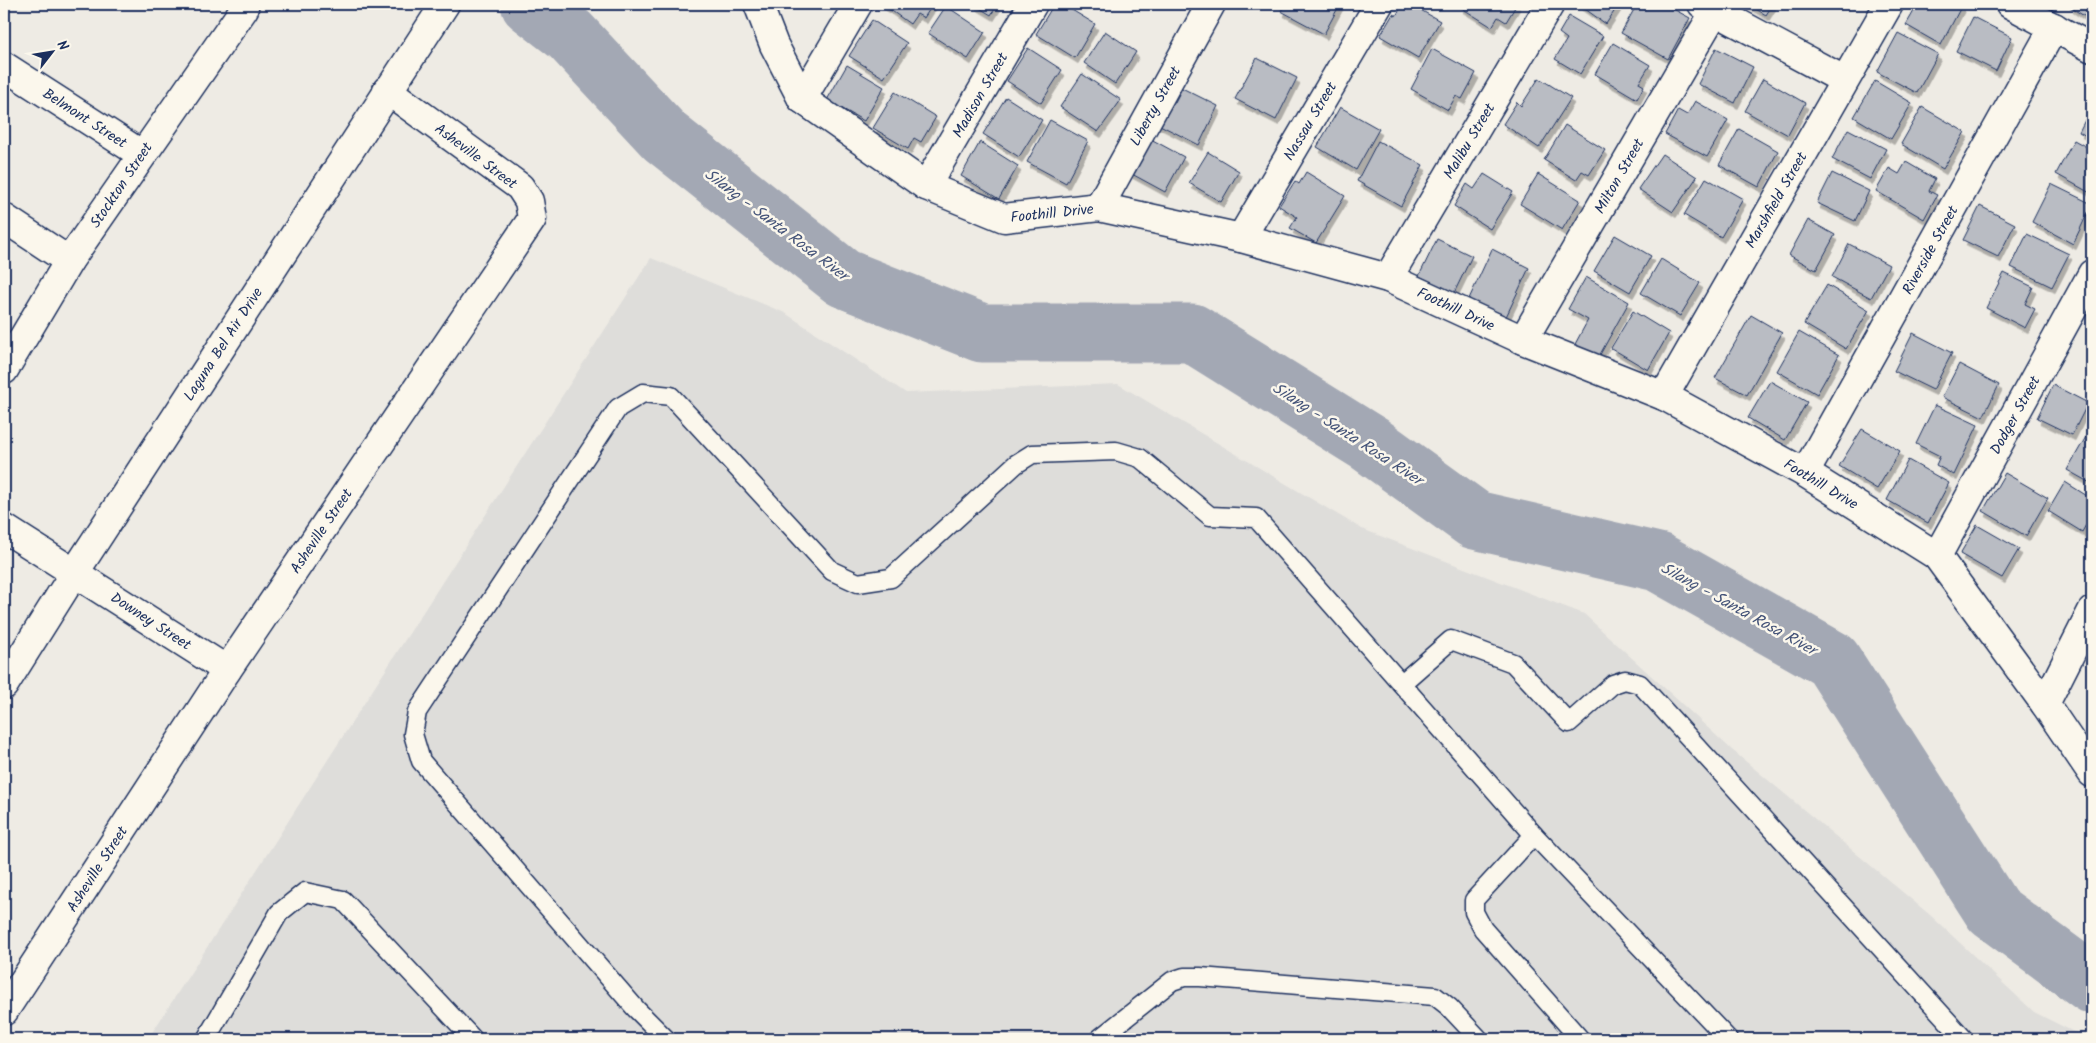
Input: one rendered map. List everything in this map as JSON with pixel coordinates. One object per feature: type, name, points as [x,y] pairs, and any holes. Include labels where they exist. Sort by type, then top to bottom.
[{"type":"street","name":"Stockton Street","points":[[4,370],[69,261],[244,9],[243,4]]},
{"type":"street","name":"Laguna Bel Air Drive","points":[[4,685],[387,90],[445,4]]},
{"type":"street","name":"Foothill Drive","points":[[758,4],[774,45],[802,99],[926,186],[1004,218],[1099,207],[1241,238],[1388,278],[1523,340],[1664,396],[1806,473],[1937,556],[2046,704],[2092,773]]},
{"type":"street","points":[[802,99],[858,4]]},
{"type":"street","name":"Madison Street","points":[[926,186],[1033,4]]},
{"type":"street","name":"Liberty Street","points":[[1099,207],[1211,4]]},
{"type":"street","name":"Nassau Street","points":[[1241,238],[1379,4]]},
{"type":"street","name":"Malibu Street","points":[[1388,278],[1550,4]]},
{"type":"street","name":"Marshfield Street","points":[[1664,396],[1889,4]]},
{"type":"street","points":[[2010,4],[2092,48]]},
{"type":"street","points":[[1709,7],[1844,80]]},
{"type":"street","name":"Milton Street","points":[[1523,340],[1709,7]]},
{"type":"street","name":"Riverside Street","points":[[1806,473],[2054,27]]},
{"type":"street","name":"Belmont Street","points":[[4,66],[142,154]]},
{"type":"street","name":"Asheville Street","points":[[4,1012],[227,670],[532,218],[529,201],[520,187],[387,90]]},
{"type":"street","points":[[4,218],[69,261]]},
{"type":"street","name":"Dodger Street","points":[[1937,556],[2092,274]]},
{"type":"street","name":"Downey Street","points":[[4,528],[227,670]]},
{"type":"street","points":[[2046,704],[2092,611]]},
{"type":"lane","points":[[666,1039],[636,1010],[420,761],[413,734],[416,712],[618,408],[643,394],[671,396],[832,571],[858,583],[891,578],[1016,464],[1032,454],[1116,451],[1140,458],[1210,516],[1256,518],[1534,835],[1728,1039]]},
{"type":"lane","points":[[1402,683],[1451,640],[1513,663],[1569,723],[1613,684],[1625,680],[1640,684],[1964,1039]]},
{"type":"lane","points":[[1534,835],[1474,900],[1474,912],[1483,929],[1580,1039]]},
{"type":"lane","points":[[206,1039],[279,913],[305,892],[343,900],[473,1039]]},
{"type":"lane","points":[[1099,1039],[1172,981],[1184,977],[1200,977],[1435,996],[1449,1007],[1479,1039]]},
{"type":"shaded area","points":[[651,258],[785,313],[906,393],[1118,384],[1362,529],[1584,614],[1732,750],[1930,915],[2034,1012],[2088,1039],[148,1039]]},
{"type":"building","points":[[882,4],[933,4],[924,18],[917,14],[910,24]]},
{"type":"building","points":[[973,4],[998,4],[991,15]]},
{"type":"building","points":[[1054,4],[1062,4],[1095,24],[1075,58],[1036,34]]},
{"type":"building","points":[[1285,4],[1340,4],[1324,34],[1281,11]]},
{"type":"building","points":[[1403,4],[1410,4],[1440,21],[1418,58],[1380,36],[1393,14],[1396,16]]},
{"type":"building","points":[[1462,4],[1517,4],[1506,22],[1498,17],[1492,27],[1460,7]]},
{"type":"building","points":[[1578,4],[1619,4],[1606,24]]},
{"type":"building","points":[[1637,4],[1664,4],[1690,18],[1668,59],[1621,33]]},
{"type":"building","points":[[1747,4],[1773,4],[1766,15]]},
{"type":"building","points":[[1918,4],[1962,5],[1941,45],[1906,25]]},
{"type":"building","points":[[2072,4],[2092,4],[2092,21],[2070,7]]},
{"type":"building","points":[[946,6],[985,32],[968,59],[928,33]]},
{"type":"building","points":[[1569,16],[1603,36],[1580,74],[1555,59],[1567,39],[1559,33]]},
{"type":"building","points":[[1973,17],[2012,37],[1996,71],[1956,51]]},
{"type":"building","points":[[872,20],[907,43],[884,78],[849,56]]},
{"type":"building","points":[[1105,31],[1136,52],[1115,84],[1084,63]]},
{"type":"building","points":[[1898,33],[1938,54],[1917,93],[1877,72]]},
{"type":"building","points":[[1613,43],[1650,65],[1639,83],[1644,86],[1637,99],[1595,74]]},
{"type":"building","points":[[1028,48],[1062,70],[1041,103],[1007,81]]},
{"type":"building","points":[[1716,48],[1753,67],[1735,103],[1698,84]]},
{"type":"building","points":[[1432,49],[1476,73],[1462,99],[1456,96],[1448,110],[1411,89]]},
{"type":"building","points":[[1257,58],[1297,78],[1276,120],[1235,99]]},
{"type":"building","points":[[847,65],[884,87],[864,121],[827,100]]},
{"type":"building","points":[[1082,74],[1121,100],[1098,132],[1060,107]]},
{"type":"building","points":[[1539,78],[1571,98],[1539,148],[1503,124],[1517,102],[1521,106]]},
{"type":"building","points":[[1763,79],[1805,103],[1788,135],[1745,111]]},
{"type":"building","points":[[1875,81],[1912,103],[1891,139],[1854,117]]},
{"type":"building","points":[[1182,88],[1218,106],[1199,145],[1156,123],[1169,98],[1175,102]]},
{"type":"building","points":[[895,92],[936,117],[921,142],[914,138],[908,149],[873,128]]},
{"type":"building","points":[[1006,97],[1042,120],[1019,157],[983,134]]},
{"type":"building","points":[[1695,101],[1728,120],[1707,157],[1665,134],[1678,110],[1687,115]]},
{"type":"building","points":[[2092,106],[2092,139],[2079,132]]},
{"type":"building","points":[[1340,107],[1379,129],[1356,170],[1317,147]]},
{"type":"building","points":[[1922,107],[1965,132],[1943,169],[1901,144]]},
{"type":"building","points":[[1050,120],[1088,141],[1066,183],[1027,162]]},
{"type":"building","points":[[1565,125],[1605,150],[1589,175],[1582,171],[1576,180],[1544,160]]},
{"type":"building","points":[[1739,129],[1778,151],[1759,187],[1719,165]]},
{"type":"building","points":[[1848,129],[1886,149],[1870,179],[1832,159]]},
{"type":"building","points":[[1149,138],[1184,157],[1165,192],[1130,173]]},
{"type":"building","points":[[2074,140],[2092,150],[2092,194],[2056,174]]},
{"type":"building","points":[[1378,141],[1423,165],[1401,206],[1357,181]]},
{"type":"building","points":[[980,142],[1018,166],[999,199],[961,176]]},
{"type":"building","points":[[1208,152],[1239,171],[1221,202],[1189,183]]},
{"type":"building","points":[[1662,154],[1697,177],[1673,212],[1638,189]]},
{"type":"building","points":[[1906,162],[1935,179],[1929,191],[1937,195],[1924,219],[1876,191],[1889,168],[1899,174]]},
{"type":"building","points":[[1306,172],[1345,196],[1316,243],[1290,228],[1297,217],[1279,206],[1295,181],[1299,184]]},
{"type":"building","points":[[1832,173],[1869,191],[1855,221],[1817,203]]},
{"type":"building","points":[[1484,174],[1513,192],[1490,229],[1454,206],[1467,184],[1474,189]]},
{"type":"building","points":[[1538,174],[1580,200],[1562,230],[1520,204]]},
{"type":"building","points":[[1706,178],[1743,199],[1721,237],[1684,215]]},
{"type":"building","points":[[2051,184],[2092,204],[2073,244],[2032,222]]},
{"type":"building","points":[[1980,206],[2015,224],[1998,257],[1963,240]]},
{"type":"building","points":[[1808,220],[1835,235],[1816,270],[1789,255]]},
{"type":"building","points":[[2027,234],[2069,254],[2052,287],[2011,267]]},
{"type":"building","points":[[1615,235],[1651,256],[1630,292],[1594,271]]},
{"type":"building","points":[[1437,239],[1472,256],[1454,293],[1419,276]]},
{"type":"building","points":[[1849,244],[1889,265],[1871,298],[1832,277]]},
{"type":"building","points":[[1492,249],[1529,268],[1505,319],[1468,301]]},
{"type":"building","points":[[1661,259],[1700,283],[1680,316],[1641,293]]},
{"type":"building","points":[[2004,273],[2033,287],[2025,304],[2035,309],[2025,328],[1986,308]]},
{"type":"building","points":[[1586,277],[1629,302],[1597,360],[1574,346],[1588,320],[1568,309]]},
{"type":"building","points":[[1827,285],[1869,310],[1846,349],[1804,324]]},
{"type":"building","points":[[1633,311],[1669,333],[1648,370],[1611,348]]},
{"type":"building","points":[[1751,315],[1782,333],[1747,395],[1715,378]]},
{"type":"building","points":[[1799,332],[1839,355],[1817,394],[1777,371]]},
{"type":"building","points":[[1913,333],[1952,353],[1933,390],[1894,371]]},
{"type":"building","points":[[1959,364],[1999,385],[1983,417],[1942,397]]},
{"type":"building","points":[[1770,381],[1807,402],[1785,440],[1748,418]]},
{"type":"building","points":[[2053,385],[2088,403],[2072,435],[2037,418]]},
{"type":"building","points":[[1935,405],[1978,425],[1954,475],[1936,465],[1940,456],[1916,444]]},
{"type":"building","points":[[1862,429],[1900,451],[1877,489],[1839,466]]},
{"type":"building","points":[[2087,435],[2092,438],[2092,484],[2067,470]]},
{"type":"building","points":[[1908,460],[1949,483],[1928,523],[1887,500]]},
{"type":"building","points":[[2005,473],[2048,498],[2026,536],[1983,511]]},
{"type":"building","points":[[2065,482],[2092,499],[2092,514],[2082,532],[2048,511]]},
{"type":"building","points":[[1977,525],[2019,549],[2002,578],[1960,554]]},
{"type":"waterway","name":"Silang - Santa Rosa River","points":[[530,4],[570,35],[665,137],[843,278],[982,333],[1192,333],[1370,444],[1475,520],[1658,562],[1832,660],[1993,911],[2092,984]]}]
